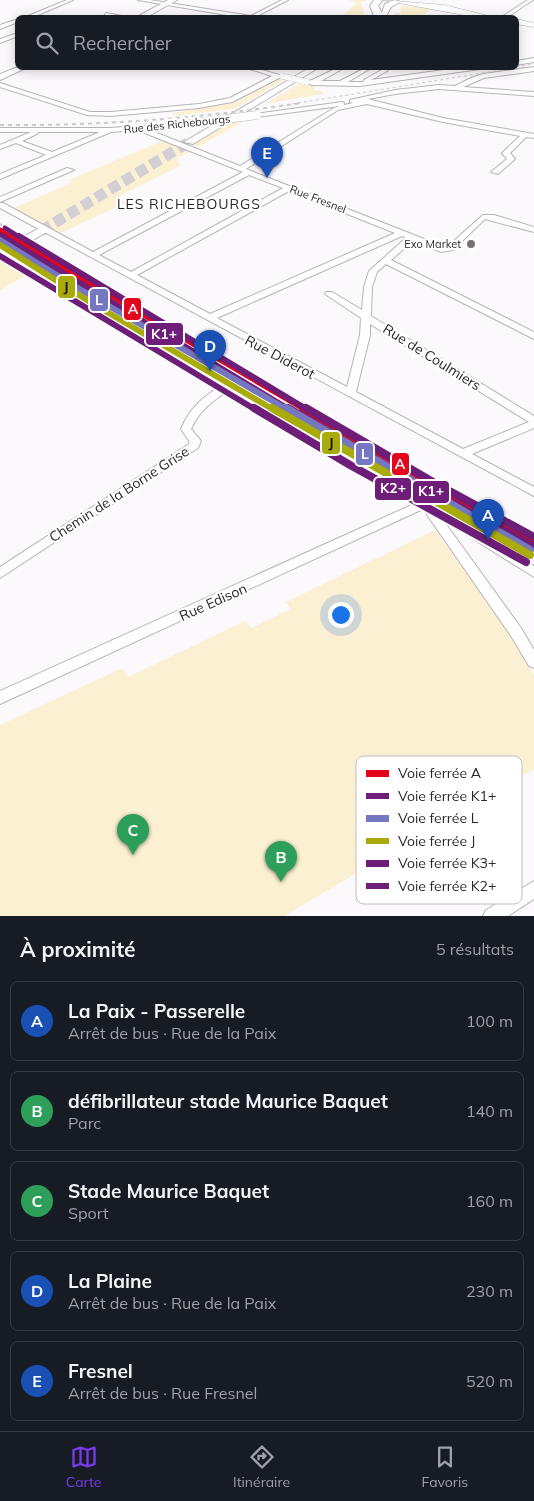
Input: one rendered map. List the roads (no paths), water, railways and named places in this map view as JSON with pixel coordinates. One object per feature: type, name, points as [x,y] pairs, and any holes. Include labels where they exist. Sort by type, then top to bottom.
[{"type":"main road","points":[[378,0],[374,6],[378,15]]},
{"type":"main road","points":[[386,0],[448,8],[480,15]]},
{"type":"main road","points":[[424,0],[488,15]]},
{"type":"main road","points":[[384,15],[388,6],[400,1]]},
{"type":"main road","points":[[144,15],[169,2]]},
{"type":"main road","points":[[519,22],[534,25]]},
{"type":"main road","points":[[0,77],[17,70]]},
{"type":"main road","points":[[188,142],[311,70]]},
{"type":"main road","points":[[2,254],[41,231]]},
{"type":"street","points":[[32,15],[71,0]]},
{"type":"street","points":[[140,0],[169,2],[244,15]]},
{"type":"street","points":[[259,15],[286,0]]},
{"type":"street","points":[[506,15],[531,0]]},
{"type":"street","points":[[0,28],[15,21]]},
{"type":"street","points":[[0,28],[15,33]]},
{"type":"street","points":[[0,40],[15,35]]},
{"type":"street","points":[[519,62],[534,60]]},
{"type":"street","points":[[457,88],[463,82],[475,78],[534,69]]},
{"type":"street","points":[[258,70],[338,88],[469,70]]},
{"type":"street","points":[[312,83],[337,70]]},
{"type":"street","points":[[338,88],[365,70]]},
{"type":"street","points":[[360,84],[385,70]]},
{"type":"street","points":[[338,88],[453,70]]},
{"type":"street","points":[[0,85],[89,114],[134,113],[224,102],[280,76]]},
{"type":"street","points":[[366,101],[395,92],[439,87],[534,94]]},
{"type":"street","points":[[241,169],[339,108],[355,103],[354,99],[443,120],[534,136]]},
{"type":"street","name":"Rue des Richebourgs","points":[[0,130],[110,130],[180,125],[355,103]]},
{"type":"street","points":[[329,105],[339,108]]},
{"type":"street","name":"Rue Fresnel","points":[[138,128],[289,188],[410,239],[441,249],[450,248],[484,217],[534,230]]},
{"type":"street","points":[[0,177],[105,134],[110,130]]},
{"type":"street","points":[[0,147],[37,131]]},
{"type":"street","points":[[496,172],[511,159],[506,153],[525,134]]},
{"type":"street","points":[[16,141],[53,155]]},
{"type":"street","points":[[0,200],[70,170]]},
{"type":"street","points":[[93,255],[249,172]]},
{"type":"street","points":[[130,275],[289,188]]},
{"type":"street","name":"Rue Diderot","points":[[0,205],[534,492]]},
{"type":"street","points":[[208,318],[400,234]]},
{"type":"street","points":[[350,394],[365,335],[368,287],[373,272],[410,239]]},
{"type":"street","points":[[2,254],[426,503],[534,572]]},
{"type":"street","points":[[385,260],[534,336]]},
{"type":"street","name":"Rue de Coulmiers","points":[[329,294],[534,423]]},
{"type":"street","name":"Chemin de la Borne Grise","points":[[0,573],[194,446],[195,442],[186,429],[190,415],[203,402],[228,386]]},
{"type":"street","points":[[464,453],[534,423]]},
{"type":"street","points":[[426,503],[516,632],[534,662]]},
{"type":"street","name":"Rue Edison","points":[[0,698],[426,503]]},
{"type":"street","points":[[441,525],[456,522]]},
{"type":"street","points":[[522,897],[534,889]]},
{"type":"street","points":[[492,916],[511,904]]},
{"type":"tunnel","points":[[41,231],[189,142]]},
{"type":"railway","points":[[519,66],[534,64]]},
{"type":"railway","points":[[292,104],[502,70]]},
{"type":"railway","points":[[0,125],[150,120],[226,113],[301,103]]},
{"type":"railway","points":[[0,224],[18,235]]},
{"type":"rail line","name":"K3+","points":[[5,228],[259,381],[433,482],[534,537]]},
{"type":"rail line","name":"A","points":[[0,230],[75,276],[534,542]]},
{"type":"rail line","name":"K1+","points":[[0,235],[255,389],[428,490],[534,547]]},
{"type":"rail line","name":"L","points":[[0,240],[71,284],[530,550]]},
{"type":"rail line","name":"J","points":[[0,245],[90,302],[355,457],[530,555]]},
{"type":"rail line","name":"K2+","points":[[0,256],[350,465],[526,562]]},
{"type":"place","name":"Fresnel","points":[[267,178]]},
{"type":"place","name":"Exo Market","points":[[471,244]]},
{"type":"place","name":"La Plaine","points":[[210,371]]},
{"type":"place","name":"La Paix - Passerelle","points":[[488,540]]},
{"type":"place","name":"Stade Maurice Baquet","points":[[133,855]]},
{"type":"place","name":"défibrillateur stade Maurice Baquet","points":[[281,882]]},
{"type":"district","name":"LES RICHEBOURGS","points":[[189,204]]}]
